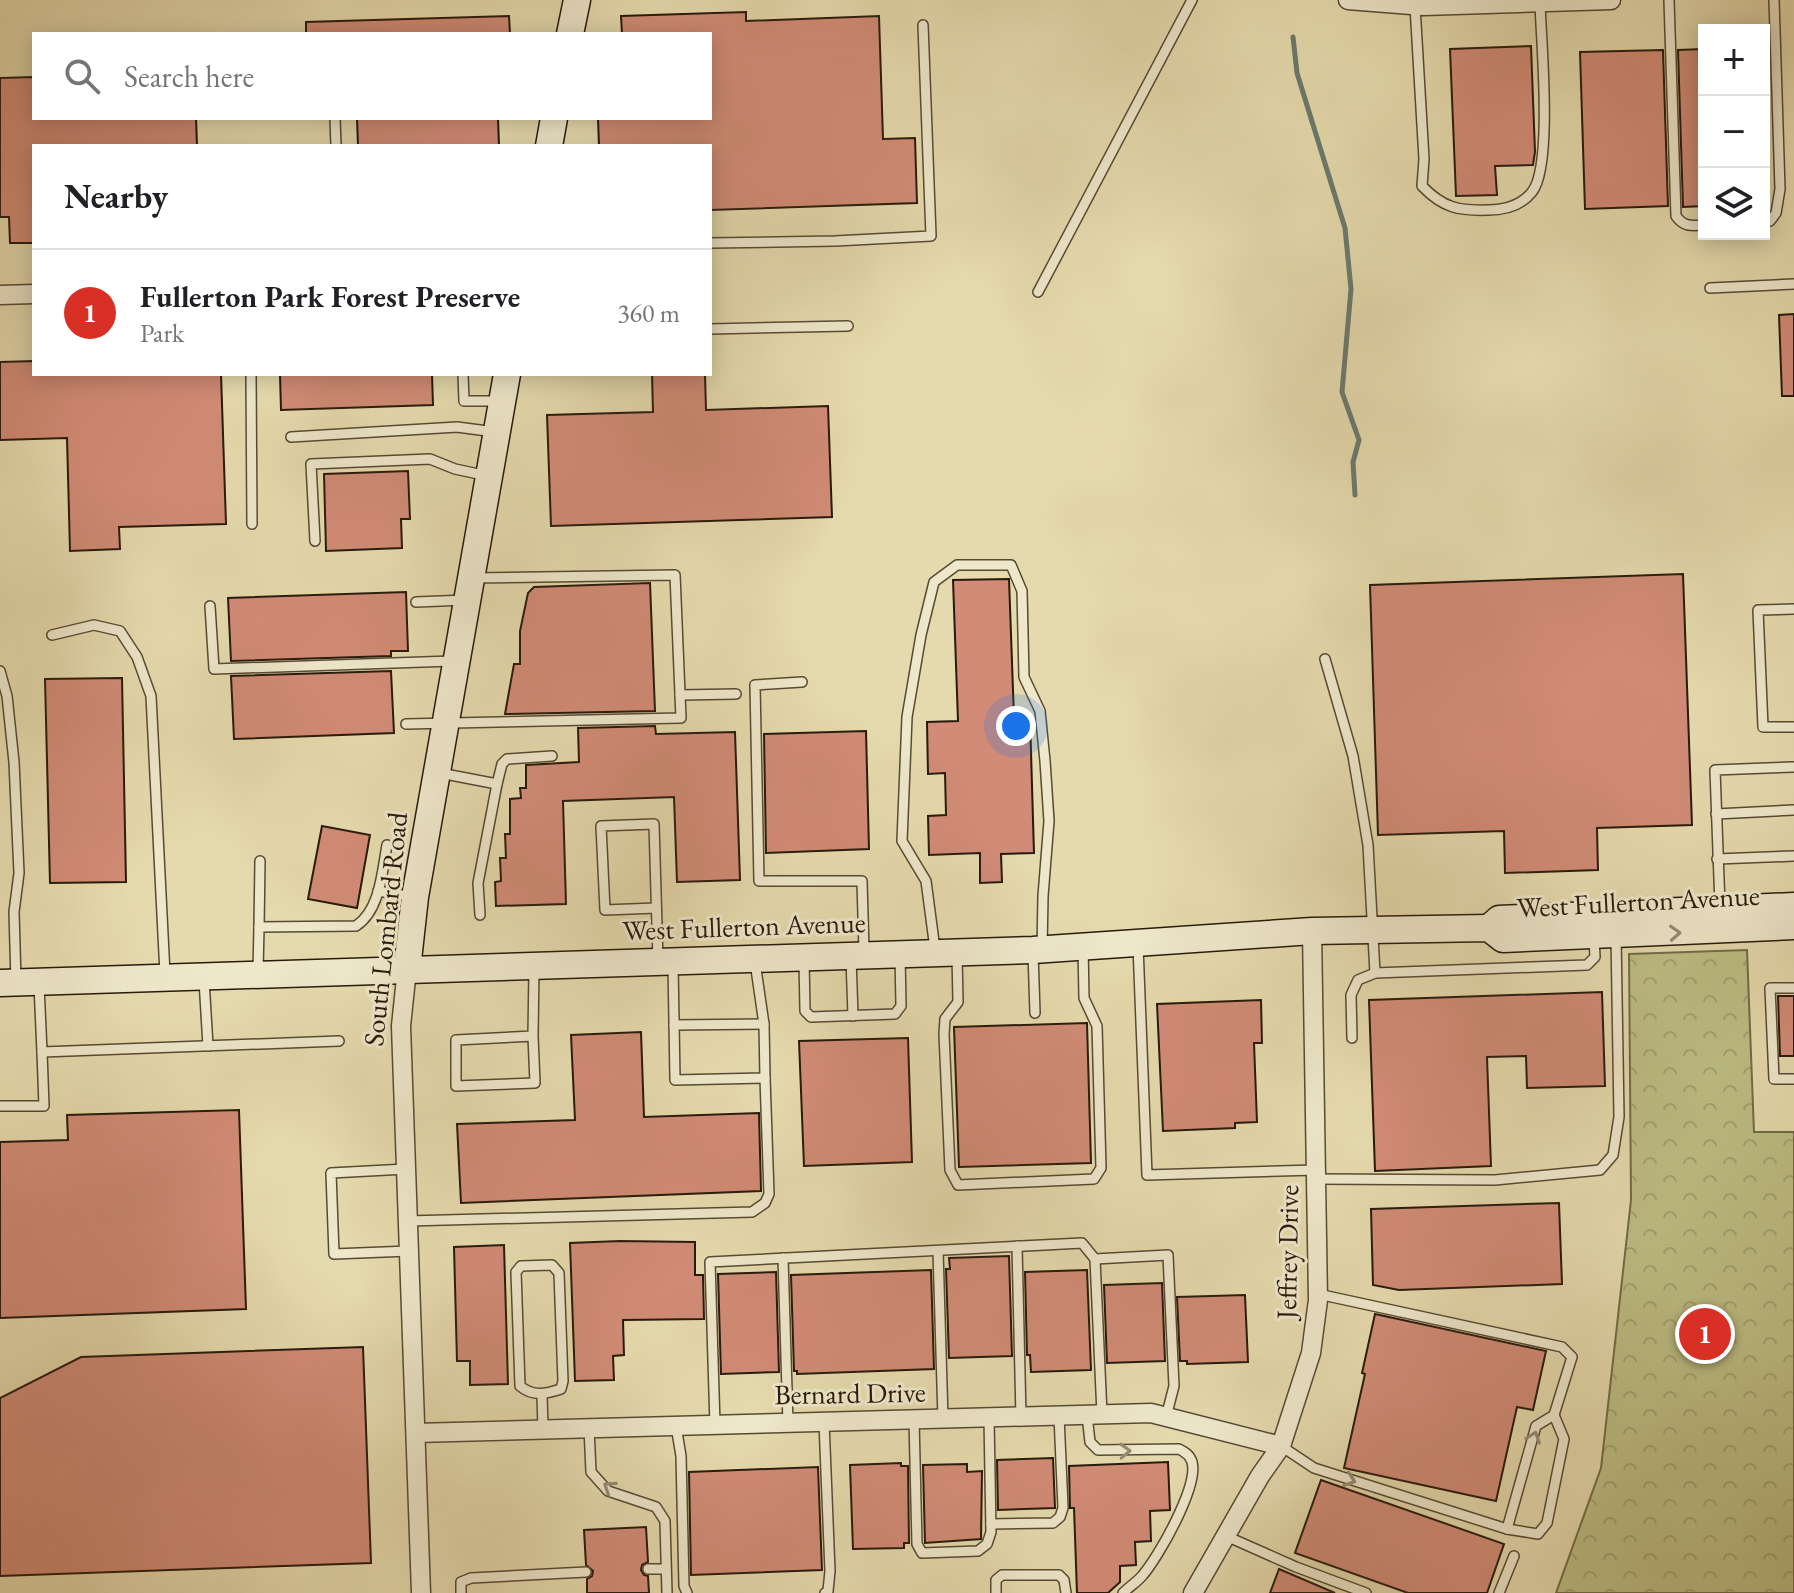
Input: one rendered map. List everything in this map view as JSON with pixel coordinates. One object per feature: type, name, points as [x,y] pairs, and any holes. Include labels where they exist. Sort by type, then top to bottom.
[{"type":"street","points":[[570,32],[577,0]]},
{"type":"street","points":[[1348,0],[1415,6],[1467,2],[1611,0]]},
{"type":"street","points":[[549,144],[554,120]]},
{"type":"street","points":[[0,295],[32,294]]},
{"type":"street","name":"South Lombard Road","points":[[421,1593],[401,1026],[415,897],[507,376]]},
{"type":"street","name":"West Fullerton Avenue","points":[[1489,928],[1499,919],[1794,906]]},
{"type":"street","name":"West Fullerton Avenue","points":[[18,982],[1037,949],[1312,931],[1489,928],[1503,939],[1527,939],[1794,926]]},
{"type":"street","name":"Jeffrey Drive","points":[[1193,1593],[1281,1446],[1311,1353],[1318,1294],[1312,931]]},
{"type":"street","name":"Bernard Drive","points":[[416,1433],[1151,1413],[1281,1446]]},
{"type":"lane","points":[[1038,292],[1192,0]]},
{"type":"lane","points":[[1669,0],[1676,216],[1682,224],[1698,225]]},
{"type":"lane","points":[[1770,221],[1776,213],[1780,189],[1774,0]]},
{"type":"lane","points":[[1415,6],[1424,159],[1422,186],[1435,200],[1453,209],[1490,210],[1519,205],[1534,190],[1540,173],[1546,2]]},
{"type":"lane","points":[[712,243],[931,236],[923,25]]},
{"type":"lane","points":[[335,120],[336,144]]},
{"type":"lane","points":[[1710,288],[1794,284]]},
{"type":"lane","points":[[712,329],[848,326]]},
{"type":"lane","points":[[251,376],[252,524]]},
{"type":"lane","points":[[463,376],[464,401],[502,401]]},
{"type":"lane","points":[[291,437],[457,427],[496,432]]},
{"type":"lane","points":[[315,541],[311,464],[430,459],[455,469],[488,476]]},
{"type":"lane","points":[[1035,1013],[1048,806],[1040,711],[1024,677],[1022,591],[1011,565],[957,565],[934,582],[921,635],[907,717],[902,841],[926,881],[958,1002],[945,1019],[944,1034],[950,1170],[958,1185],[1094,1179],[1101,1168],[1097,1026],[1084,998],[1083,946]]},
{"type":"lane","points":[[406,724],[681,718],[675,575],[468,589],[416,602]]},
{"type":"lane","points":[[210,606],[214,669],[455,661]]},
{"type":"lane","points":[[1794,609],[1758,610],[1763,727],[1794,727]]},
{"type":"lane","points":[[52,635],[94,625],[120,631],[137,657],[151,696],[165,977]]},
{"type":"lane","points":[[1325,659],[1359,785],[1368,845],[1375,973]]},
{"type":"lane","points":[[0,671],[7,696],[16,793],[19,873],[14,912],[18,982],[42,1052],[44,1106],[0,1106]]},
{"type":"lane","points":[[802,682],[755,685],[759,881],[862,881],[853,1016]]},
{"type":"lane","points":[[680,695],[736,694]]},
{"type":"lane","points":[[480,915],[478,883],[502,764],[507,759],[552,756]]},
{"type":"lane","points":[[1720,909],[1715,770],[1794,767]]},
{"type":"lane","points":[[436,773],[497,784]]},
{"type":"lane","points":[[1716,814],[1794,810]]},
{"type":"lane","points":[[656,908],[605,910],[601,826],[654,824],[656,908],[674,1025],[675,1080],[765,1078]]},
{"type":"lane","points":[[259,927],[356,926],[368,918],[378,891],[387,845]]},
{"type":"lane","points":[[1717,859],[1794,856]]},
{"type":"lane","points":[[258,974],[260,861]]},
{"type":"lane","points":[[378,891],[415,897]]},
{"type":"lane","points":[[1352,1038],[1351,995],[1358,980],[1375,973],[1587,965],[1595,957],[1605,936]]},
{"type":"lane","points":[[1138,943],[1147,1175],[1316,1174],[1495,1180],[1600,1170],[1613,1155],[1619,1117],[1605,936]]},
{"type":"lane","points":[[1527,939],[1528,967]]},
{"type":"lane","points":[[804,956],[805,1011],[811,1017],[895,1014],[901,1006],[900,954]]},
{"type":"lane","points":[[408,1221],[752,1212],[765,1203],[769,1194],[764,1024],[755,958]]},
{"type":"lane","points":[[533,1036],[456,1040],[456,1086],[535,1083],[534,965]]},
{"type":"lane","points":[[204,976],[208,1046]]},
{"type":"lane","points":[[1794,988],[1770,988],[1774,1079],[1794,1079]]},
{"type":"lane","points":[[674,1025],[764,1024]]},
{"type":"lane","points":[[42,1052],[339,1041]]},
{"type":"lane","points":[[406,1169],[331,1173],[334,1254],[409,1251]]},
{"type":"lane","points":[[715,1425],[710,1262],[1082,1243],[1095,1259],[1094,1415],[1090,1442],[1098,1450],[1171,1448],[1189,1455],[1193,1464],[1192,1483],[1162,1545],[1143,1575],[1123,1593]]},
{"type":"lane","points":[[1017,1246],[1021,1417]]},
{"type":"lane","points":[[938,1251],[943,1419]]},
{"type":"lane","points":[[1095,1259],[1168,1255],[1174,1386],[1166,1417]]},
{"type":"lane","points":[[783,1258],[788,1423]]},
{"type":"lane","points":[[552,1265],[559,1273],[563,1381],[561,1389],[542,1395],[520,1386],[516,1272],[521,1266],[552,1265]]},
{"type":"lane","points":[[1281,1446],[1314,1468],[1507,1529],[1538,1534],[1547,1523],[1564,1439],[1554,1415],[1572,1357],[1562,1347],[1318,1294]]},
{"type":"lane","points":[[542,1395],[543,1429]]},
{"type":"lane","points":[[1507,1529],[1536,1426],[1554,1415]]},
{"type":"lane","points":[[991,1524],[1053,1523],[1060,1517],[1063,1508],[1059,1416]]},
{"type":"lane","points":[[914,1420],[917,1544],[922,1553],[978,1551],[987,1544],[991,1524],[989,1418]]},
{"type":"lane","points":[[824,1422],[830,1571],[828,1591],[825,1593]]},
{"type":"lane","points":[[676,1426],[681,1456],[684,1586],[687,1593]]},
{"type":"lane","points":[[589,1428],[591,1472],[608,1491],[656,1507],[665,1521],[667,1593]]},
{"type":"lane","points":[[1226,1536],[1366,1593]]},
{"type":"lane","points":[[1499,1593],[1514,1556]]},
{"type":"lane","points":[[648,1569],[666,1569]]},
{"type":"lane","points":[[461,1593],[461,1582],[471,1578],[586,1572]]},
{"type":"lane","points":[[996,1593],[996,1580],[1002,1575],[1059,1575],[1064,1580],[1066,1593]]},
{"type":"green space","points":[[1747,950],[1754,1132],[1794,1132],[1794,1593],[1556,1593],[1601,1468],[1631,1200],[1629,954]]},
{"type":"building","points":[[746,12],[746,21],[879,16],[883,139],[915,138],[917,203],[712,210],[712,144],[599,144],[598,120],[712,120],[712,32],[622,32],[621,16]]},
{"type":"building","points":[[509,16],[510,32],[306,32],[306,22]]},
{"type":"building","points":[[1531,46],[1533,165],[1495,166],[1497,195],[1456,196],[1450,49]]},
{"type":"building","points":[[1698,49],[1698,206],[1683,207],[1678,50]]},
{"type":"building","points":[[1663,50],[1668,206],[1585,209],[1580,52]]},
{"type":"building","points":[[32,77],[32,120],[196,120],[197,144],[32,144],[32,243],[10,243],[9,217],[0,217],[0,78]]},
{"type":"building","points":[[357,120],[498,120],[499,144],[358,144]]},
{"type":"building","points":[[1794,314],[1794,396],[1782,396],[1779,315]]},
{"type":"building","points":[[32,361],[32,376],[221,376],[226,524],[119,527],[120,549],[70,551],[67,438],[0,440],[0,362]]},
{"type":"building","points":[[280,376],[432,376],[433,405],[281,410]]},
{"type":"building","points":[[652,376],[705,376],[706,410],[828,406],[832,517],[551,526],[547,415],[653,412]]},
{"type":"building","points":[[408,471],[410,519],[401,519],[402,548],[326,551],[324,474]]},
{"type":"building","points":[[1683,574],[1692,825],[1597,828],[1598,870],[1505,873],[1504,831],[1378,835],[1370,585]]},
{"type":"building","points":[[1009,579],[1014,718],[1030,718],[1034,853],[1001,854],[1002,882],[980,883],[980,853],[929,855],[928,816],[946,815],[945,773],[928,774],[927,722],[958,721],[953,580]]},
{"type":"building","points":[[650,583],[655,711],[505,714],[514,664],[520,664],[520,631],[528,593],[534,587]]},
{"type":"building","points":[[406,592],[408,651],[391,651],[391,656],[231,661],[228,598]]},
{"type":"building","points":[[391,671],[394,733],[234,739],[231,676]]},
{"type":"building","points":[[122,678],[126,882],[50,883],[45,679]]},
{"type":"building","points":[[655,726],[656,734],[735,732],[740,880],[677,882],[674,797],[563,801],[566,904],[496,906],[495,882],[501,881],[500,858],[506,858],[505,834],[510,834],[510,799],[521,798],[520,788],[526,788],[526,765],[579,762],[578,728]]},
{"type":"building","points":[[866,731],[869,849],[766,853],[764,734]]},
{"type":"building","points":[[322,826],[370,835],[357,908],[308,899]]},
{"type":"building","points":[[1602,992],[1605,1086],[1527,1088],[1526,1056],[1487,1057],[1491,1166],[1375,1171],[1369,1000]]},
{"type":"building","points":[[1778,996],[1794,996],[1794,1056],[1780,1056]]},
{"type":"building","points":[[1261,1000],[1262,1043],[1254,1043],[1257,1122],[1235,1123],[1235,1128],[1163,1131],[1157,1004]]},
{"type":"building","points":[[1087,1023],[1091,1163],[959,1167],[954,1027]]},
{"type":"building","points":[[641,1032],[644,1117],[759,1113],[761,1191],[461,1203],[457,1124],[575,1120],[571,1035]]},
{"type":"building","points":[[908,1038],[912,1162],[804,1166],[799,1041]]},
{"type":"building","points":[[239,1110],[246,1309],[0,1318],[0,1142],[68,1140],[67,1115]]},
{"type":"building","points":[[1559,1203],[1562,1284],[1399,1290],[1373,1285],[1371,1209]]},
{"type":"building","points":[[695,1242],[695,1275],[703,1275],[704,1319],[623,1320],[624,1355],[613,1356],[614,1380],[575,1381],[570,1243]]},
{"type":"building","points":[[504,1245],[508,1384],[470,1385],[470,1361],[457,1361],[454,1247]]},
{"type":"building","points":[[1009,1256],[1012,1356],[949,1358],[946,1269],[950,1269],[949,1258]]},
{"type":"building","points":[[931,1270],[934,1369],[797,1374],[794,1371],[791,1275]]},
{"type":"building","points":[[1087,1270],[1091,1370],[1031,1372],[1030,1355],[1027,1355],[1025,1272]]},
{"type":"building","points":[[776,1272],[779,1372],[721,1374],[718,1274]]},
{"type":"building","points":[[1162,1283],[1165,1361],[1107,1363],[1104,1285]]},
{"type":"building","points":[[1245,1295],[1248,1362],[1187,1364],[1187,1361],[1180,1361],[1177,1297]]},
{"type":"building","points":[[1375,1314],[1546,1351],[1533,1410],[1517,1407],[1496,1501],[1344,1468]]},
{"type":"building","points":[[363,1347],[371,1563],[0,1576],[0,1398],[81,1357]]},
{"type":"building","points":[[1053,1458],[1055,1508],[998,1510],[997,1460]]},
{"type":"building","points":[[1168,1462],[1170,1510],[1150,1511],[1151,1541],[1135,1542],[1136,1565],[1120,1566],[1120,1582],[1108,1593],[1077,1593],[1069,1466]]},
{"type":"building","points":[[901,1463],[901,1466],[908,1466],[909,1543],[904,1543],[904,1548],[853,1549],[850,1465]]},
{"type":"building","points":[[967,1464],[967,1472],[982,1471],[981,1539],[925,1543],[923,1465]]},
{"type":"building","points":[[818,1467],[822,1570],[691,1575],[689,1472]]},
{"type":"building","points":[[1321,1480],[1504,1544],[1487,1593],[1408,1593],[1295,1553]]},
{"type":"building","points":[[646,1527],[648,1562],[642,1565],[641,1570],[648,1576],[649,1593],[587,1593],[587,1579],[593,1571],[586,1565],[584,1530]]},
{"type":"building","points":[[1279,1569],[1335,1593],[1270,1593]]},
{"type":"waterway","points":[[1293,37],[1297,73],[1345,228],[1351,289],[1342,392],[1359,440],[1353,462],[1355,495]]},
{"type":"place","name":"Fullerton Park Forest Preserve","points":[[1705,1334]]}]
